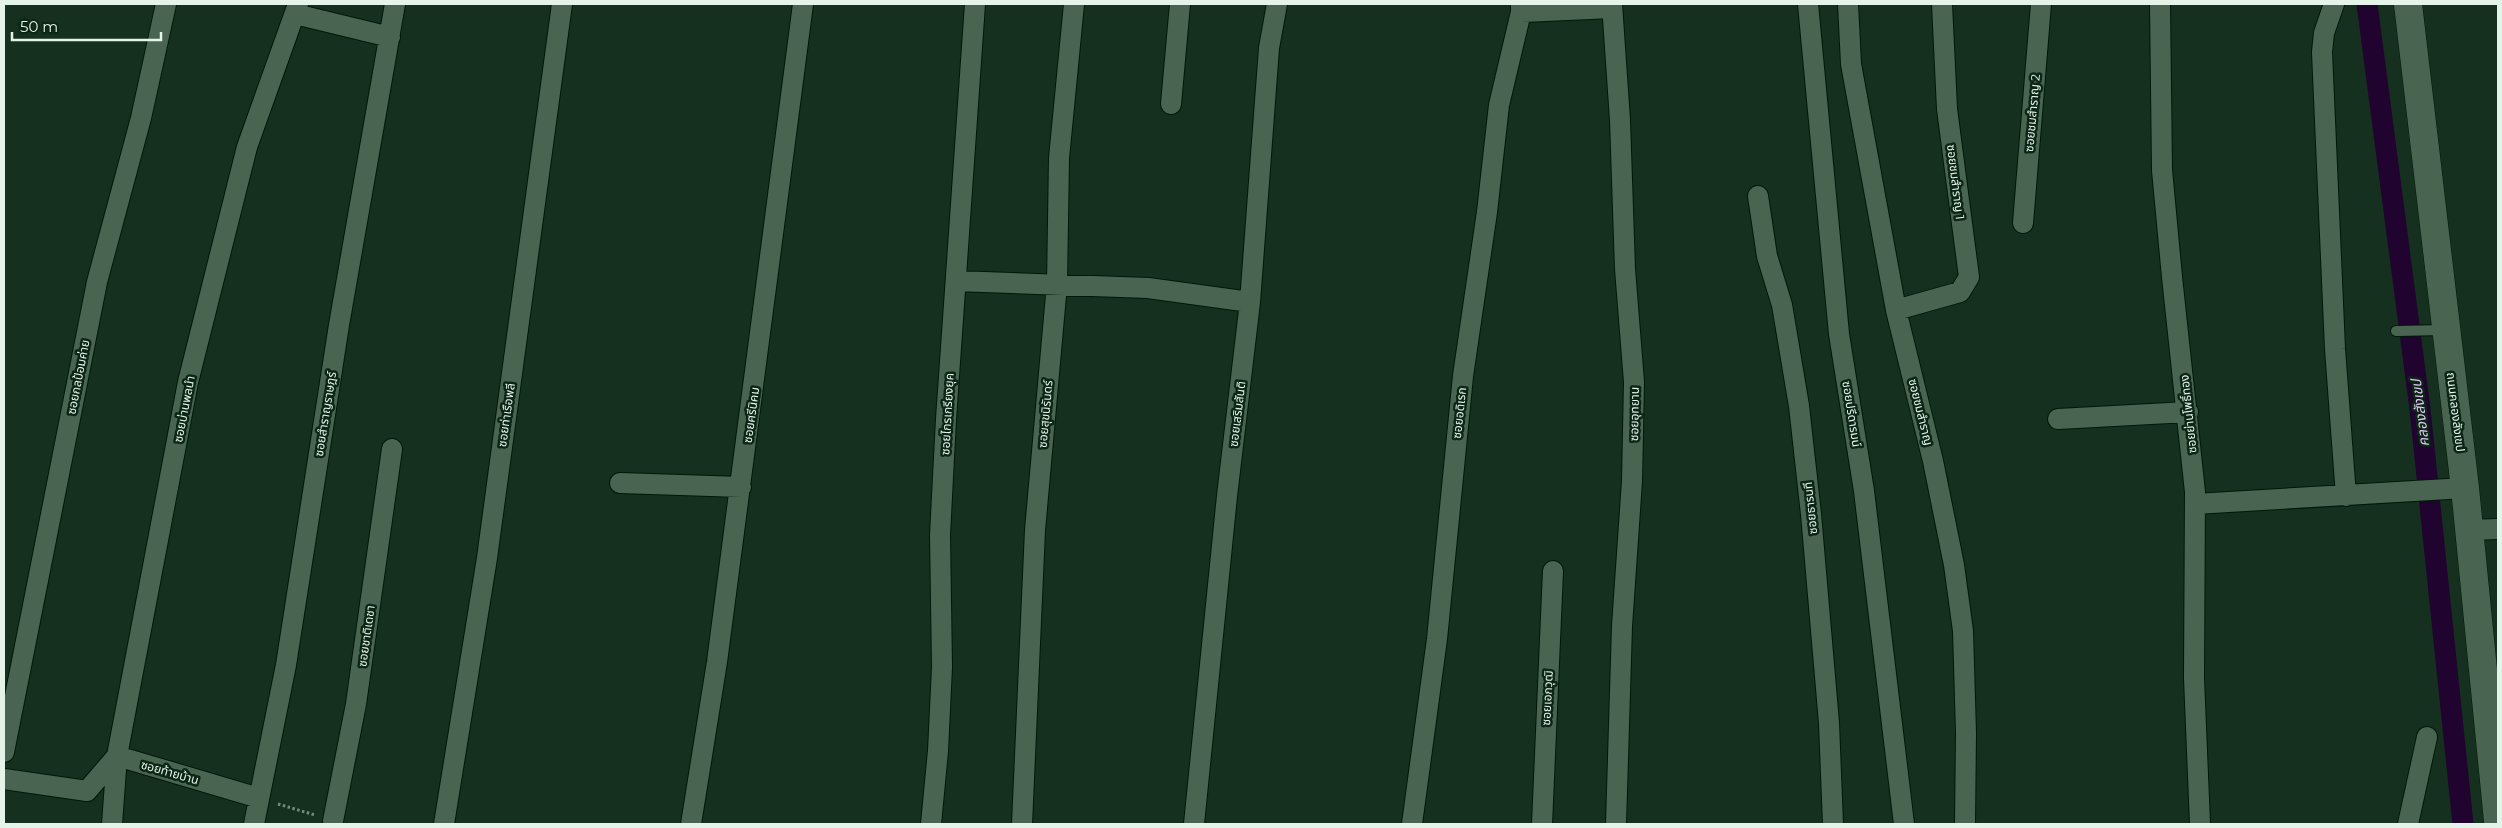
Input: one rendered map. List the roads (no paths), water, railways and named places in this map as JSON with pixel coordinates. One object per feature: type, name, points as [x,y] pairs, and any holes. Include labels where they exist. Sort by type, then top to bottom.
[{"type":"street","name":"ซอยกลป้อมค่าย","points":[[4,752],[97,282],[141,118],[166,4]]},
{"type":"street","name":"ซอยสำราญราษฎร์","points":[[254,824],[286,665],[339,325],[395,4]]},
{"type":"street","name":"ซอยท่าเรือพลี","points":[[444,824],[487,558],[562,4]]},
{"type":"street","name":"ซอยศรีนิคม","points":[[691,824],[717,662],[741,487],[803,4]]},
{"type":"street","name":"ซอยไกรเกรียงยุค","points":[[931,824],[938,751],[942,668],[940,535],[976,4]]},
{"type":"street","name":"ซอยสุขนิรันดร์","points":[[1022,824],[1035,530],[1057,284],[1059,158],[1074,4]]},
{"type":"street","points":[[1171,104],[1180,4]]},
{"type":"street","points":[[1272,4],[1277,4]]},
{"type":"street","name":"ซอยเสริมสันติ","points":[[1194,824],[1227,496],[1250,302],[1270,48],[1277,4]]},
{"type":"street","name":"ซอยปรีดารมน์","points":[[1808,4],[1839,334],[1864,491],[1904,824]]},
{"type":"street","name":"ซอยชมสำราญ","points":[[1848,4],[1851,64],[1896,310],[1933,461],[1954,565],[1963,630],[1966,733],[1965,824]]},
{"type":"street","name":"ซอยชมสำราญ 1","points":[[1896,310],[1960,292],[1969,277],[1947,109],[1942,4]]},
{"type":"street","name":"ซอยชมสำราญ 2","points":[[2023,223],[2041,4]]},
{"type":"street","name":"ซอยย่านโพธิ์ทอง","points":[[2160,4],[2162,170],[2188,412],[2195,504],[2194,678],[2200,824]]},
{"type":"street","points":[[2334,4],[2324,33],[2322,52],[2335,349],[2346,496]]},
{"type":"street","name":"ถนนคลองสังเขป","points":[[2408,4],[2465,488],[2498,821]]},
{"type":"street","points":[[1521,8],[1612,6]]},
{"type":"street","name":"ซอยอุทยาน","points":[[1612,6],[1620,120],[1625,269],[1634,382],[1632,481],[1622,626],[1616,824]]},
{"type":"street","name":"ซอยอดิเรก","points":[[1412,824],[1437,639],[1463,376],[1487,212],[1499,104],[1521,8]]},
{"type":"street","points":[[297,9],[390,37]]},
{"type":"street","name":"ซอยบ่านพลนำ","points":[[112,824],[117,756],[188,382],[247,147],[297,9]]},
{"type":"street","name":"ซอยธารนที","points":[[1758,196],[1767,256],[1782,305],[1799,406],[1811,514],[1829,723],[1833,824]]},
{"type":"street","points":[[956,281],[1148,288],[1250,302]]},
{"type":"street","points":[[2058,419],[2188,412]]},
{"type":"street","name":"ซอยชาติเดชา","points":[[334,821],[356,704],[392,449]]},
{"type":"street","points":[[620,482],[741,487]]},
{"type":"street","points":[[2195,504],[2465,488]]},
{"type":"street","points":[[2469,530],[2498,528]]},
{"type":"street","name":"ซอยเอกวุฒิ","points":[[1542,824],[1553,571]]},
{"type":"street","points":[[2408,824],[2426,737]]},
{"type":"street","points":[[4,779],[87,791],[117,756]]},
{"type":"street","name":"ซอยท้ายบ้าน","points":[[117,756],[259,798]]},
{"type":"lane","points":[[2396,331],[2446,330]]},
{"type":"waterway","name":"คลองสังเขป","points":[[2367,4],[2420,409],[2463,824]]}]
